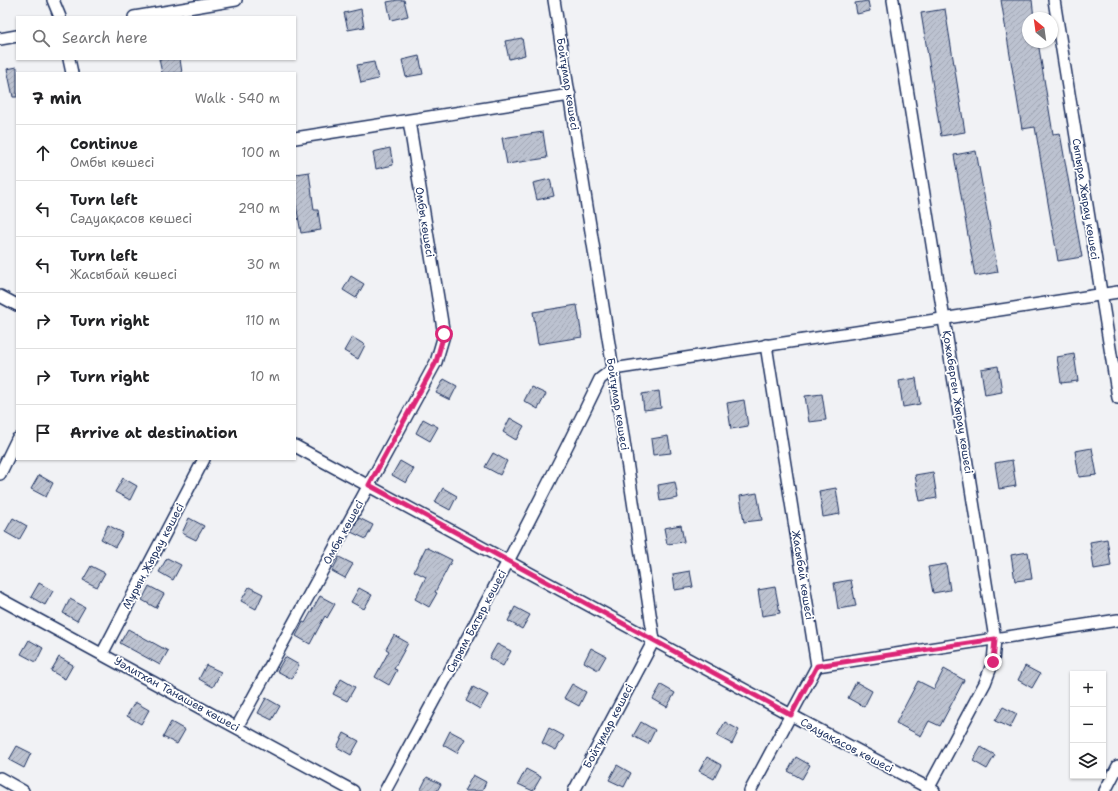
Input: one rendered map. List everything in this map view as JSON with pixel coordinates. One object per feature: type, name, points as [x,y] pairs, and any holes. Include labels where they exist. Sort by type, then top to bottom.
[{"type":"street","points":[[53,0],[60,16]]},
{"type":"street","points":[[140,16],[236,0]]},
{"type":"street","name":"Бойтұмар көшесі","points":[[554,0],[613,369],[654,640],[574,791]]},
{"type":"street","name":"Қожаберген Жырау көшесі","points":[[893,0],[995,639],[993,662],[985,683],[930,790]]},
{"type":"street","name":"Сыпыра Жырау көшесі","points":[[1054,0],[1118,398]]},
{"type":"street","points":[[0,38],[16,36]]},
{"type":"street","points":[[69,60],[72,72]]},
{"type":"street","points":[[296,138],[570,95]]},
{"type":"street","name":"Омбы көшесі","points":[[237,727],[436,362],[444,334],[409,121]]},
{"type":"street","points":[[613,369],[1118,292]]},
{"type":"street","points":[[0,296],[16,304]]},
{"type":"street","name":"Жасыбай көшесі","points":[[766,345],[817,666]]},
{"type":"street","name":"Сырым Батыр көшесі","points":[[385,791],[509,561],[565,452],[600,379],[613,369]]},
{"type":"street","points":[[0,474],[16,442]]},
{"type":"street","name":"Сәдуақасов көшесі","points":[[296,447],[930,790]]},
{"type":"street","name":"Мұрын Жырау көшесі","points":[[102,654],[203,460]]},
{"type":"street","name":"Уәлитхан Танашев көшесі","points":[[0,599],[353,791]]},
{"type":"street","points":[[750,791],[817,666],[1118,620]]},
{"type":"street","points":[[1105,791],[1118,766]]},
{"type":"street","points":[[0,778],[23,791]]},
{"type":"building","points":[[404,0],[408,16],[391,20],[387,2]]},
{"type":"building","points":[[1001,0],[1032,0],[1033,12],[1022,12],[1022,48],[1039,48],[1053,134],[1060,133],[1082,257],[1058,261],[1035,127],[1022,129]]},
{"type":"building","points":[[868,1],[870,11],[857,14],[855,3]]},
{"type":"building","points":[[361,9],[364,27],[348,30],[344,13]]},
{"type":"building","points":[[945,9],[965,132],[941,136],[921,13]]},
{"type":"building","points":[[522,38],[525,55],[509,59],[505,41]]},
{"type":"building","points":[[419,56],[423,74],[406,77],[402,60]]},
{"type":"building","points":[[159,60],[180,60],[182,72],[162,72]]},
{"type":"building","points":[[374,62],[378,79],[361,83],[357,65]]},
{"type":"building","points":[[17,67],[16,97],[13,97],[7,69]]},
{"type":"building","points":[[543,132],[547,158],[507,164],[502,138]]},
{"type":"building","points":[[390,148],[393,165],[376,169],[373,152]]},
{"type":"building","points":[[976,151],[998,272],[975,276],[954,155]]},
{"type":"building","points":[[309,172],[314,210],[318,210],[321,230],[301,233],[296,205],[296,174]]},
{"type":"building","points":[[550,179],[554,196],[537,200],[533,183]]},
{"type":"building","points":[[351,276],[364,284],[356,298],[343,290]]},
{"type":"building","points":[[577,305],[582,337],[538,344],[533,312]]},
{"type":"building","points":[[352,337],[365,345],[358,359],[344,351]]},
{"type":"building","points":[[1074,354],[1078,381],[1061,383],[1057,357]]},
{"type":"building","points":[[998,366],[1002,392],[985,395],[981,369]]},
{"type":"building","points":[[916,378],[920,404],[903,407],[899,381]]},
{"type":"building","points":[[444,379],[457,386],[450,400],[436,393]]},
{"type":"building","points":[[531,387],[546,394],[538,409],[524,401]]},
{"type":"building","points":[[659,391],[661,408],[644,410],[642,394]]},
{"type":"building","points":[[822,394],[826,420],[809,422],[805,396]]},
{"type":"building","points":[[744,400],[748,426],[731,429],[727,403]]},
{"type":"building","points":[[510,418],[524,426],[516,440],[503,432]]},
{"type":"building","points":[[423,419],[438,427],[430,441],[416,433]]},
{"type":"building","points":[[668,436],[671,453],[653,455],[651,439]]},
{"type":"building","points":[[1092,448],[1097,475],[1079,477],[1075,451]]},
{"type":"building","points":[[493,453],[507,461],[500,475],[485,467]]},
{"type":"building","points":[[1012,460],[1016,486],[999,489],[995,463]]},
{"type":"building","points":[[400,461],[414,469],[406,483],[392,475]]},
{"type":"building","points":[[933,472],[937,498],[920,501],[915,475]]},
{"type":"building","points":[[39,475],[53,483],[46,497],[31,489]]},
{"type":"building","points":[[123,478],[137,486],[130,500],[115,492]]},
{"type":"building","points":[[675,482],[678,498],[660,501],[658,485]]},
{"type":"building","points":[[443,488],[457,496],[450,510],[435,502]]},
{"type":"building","points":[[836,488],[840,514],[823,517],[819,491]]},
{"type":"building","points":[[757,493],[762,520],[744,522],[740,496]]},
{"type":"building","points":[[13,518],[27,526],[19,540],[5,532]]},
{"type":"building","points":[[189,518],[204,526],[196,540],[182,533]]},
{"type":"building","points":[[359,518],[373,525],[366,539],[351,532]]},
{"type":"building","points":[[108,525],[123,533],[115,547],[101,539]]},
{"type":"building","points":[[681,525],[684,542],[667,544],[664,528]]},
{"type":"building","points":[[1107,539],[1111,566],[1094,569],[1090,542]]},
{"type":"building","points":[[426,547],[452,560],[435,592],[437,593],[429,607],[415,599],[426,577],[414,571]]},
{"type":"building","points":[[1028,552],[1032,579],[1015,581],[1011,555]]},
{"type":"building","points":[[339,557],[353,564],[345,578],[332,571]]},
{"type":"building","points":[[167,558],[181,565],[173,580],[159,572]]},
{"type":"building","points":[[946,564],[950,590],[933,593],[928,567]]},
{"type":"building","points":[[91,566],[105,573],[97,587],[83,580]]},
{"type":"building","points":[[690,571],[693,587],[675,590],[673,574]]},
{"type":"building","points":[[851,580],[856,606],[838,609],[834,583]]},
{"type":"building","points":[[39,583],[53,591],[45,605],[31,597]]},
{"type":"building","points":[[149,586],[164,594],[156,608],[142,600]]},
{"type":"building","points":[[249,587],[263,594],[256,609],[241,601]]},
{"type":"building","points":[[775,587],[780,613],[762,616],[758,590]]},
{"type":"building","points":[[359,588],[372,595],[364,609],[351,602]]},
{"type":"building","points":[[320,596],[335,604],[327,618],[325,616],[310,644],[296,636],[303,622],[305,623]]},
{"type":"building","points":[[70,599],[85,607],[77,621],[63,613]]},
{"type":"building","points":[[515,607],[530,615],[522,629],[508,621]]},
{"type":"building","points":[[128,629],[168,651],[160,665],[120,643]]},
{"type":"building","points":[[394,635],[408,643],[394,669],[397,670],[389,685],[375,677],[389,651],[386,649]]},
{"type":"building","points":[[29,640],[43,648],[36,662],[21,654]]},
{"type":"building","points":[[497,644],[511,651],[503,666],[489,658]]},
{"type":"building","points":[[591,648],[606,656],[598,670],[584,662]]},
{"type":"building","points":[[59,657],[73,665],[65,679],[51,671]]},
{"type":"building","points":[[285,657],[299,665],[292,679],[277,671]]},
{"type":"building","points":[[206,665],[221,672],[213,687],[199,679]]},
{"type":"building","points":[[1025,666],[1040,674],[1032,688],[1018,680]]},
{"type":"building","points":[[944,669],[964,680],[940,726],[929,721],[921,736],[896,723],[918,681],[934,689]]},
{"type":"building","points":[[341,679],[355,687],[347,701],[333,694]]},
{"type":"building","points":[[856,682],[872,691],[864,707],[848,698]]},
{"type":"building","points":[[572,684],[586,692],[579,706],[564,698]]},
{"type":"building","points":[[661,685],[675,693],[667,707],[653,699]]},
{"type":"building","points":[[473,687],[488,695],[480,709],[466,701]]},
{"type":"building","points":[[266,698],[280,706],[272,720],[258,713]]},
{"type":"building","points":[[135,702],[149,710],[141,724],[127,716]]},
{"type":"building","points":[[1003,707],[1017,714],[1010,728],[995,721]]},
{"type":"building","points":[[171,722],[185,730],[177,744],[163,737]]},
{"type":"building","points":[[641,722],[655,730],[648,744],[633,736]]},
{"type":"building","points":[[725,722],[739,730],[732,744],[717,736]]},
{"type":"building","points":[[549,728],[564,736],[556,750],[542,743]]},
{"type":"building","points":[[450,731],[465,739],[457,753],[443,745]]},
{"type":"building","points":[[344,733],[359,741],[351,755],[337,747]]},
{"type":"building","points":[[17,746],[31,753],[24,768],[9,760]]},
{"type":"building","points":[[981,747],[995,755],[987,769],[973,761]]},
{"type":"building","points":[[707,757],[721,765],[714,779],[699,771]]},
{"type":"building","points":[[796,757],[810,765],[802,779],[788,771]]},
{"type":"building","points":[[617,765],[631,773],[624,787],[609,780]]},
{"type":"building","points":[[526,769],[541,777],[533,791],[518,784]]},
{"type":"building","points":[[473,775],[486,782],[482,791],[464,791]]},
{"type":"building","points":[[427,777],[441,784],[437,791],[420,791]]},
{"type":"route","points":[[444,334],[436,362],[369,485],[791,715],[817,666],[995,639],[993,662]]}]
